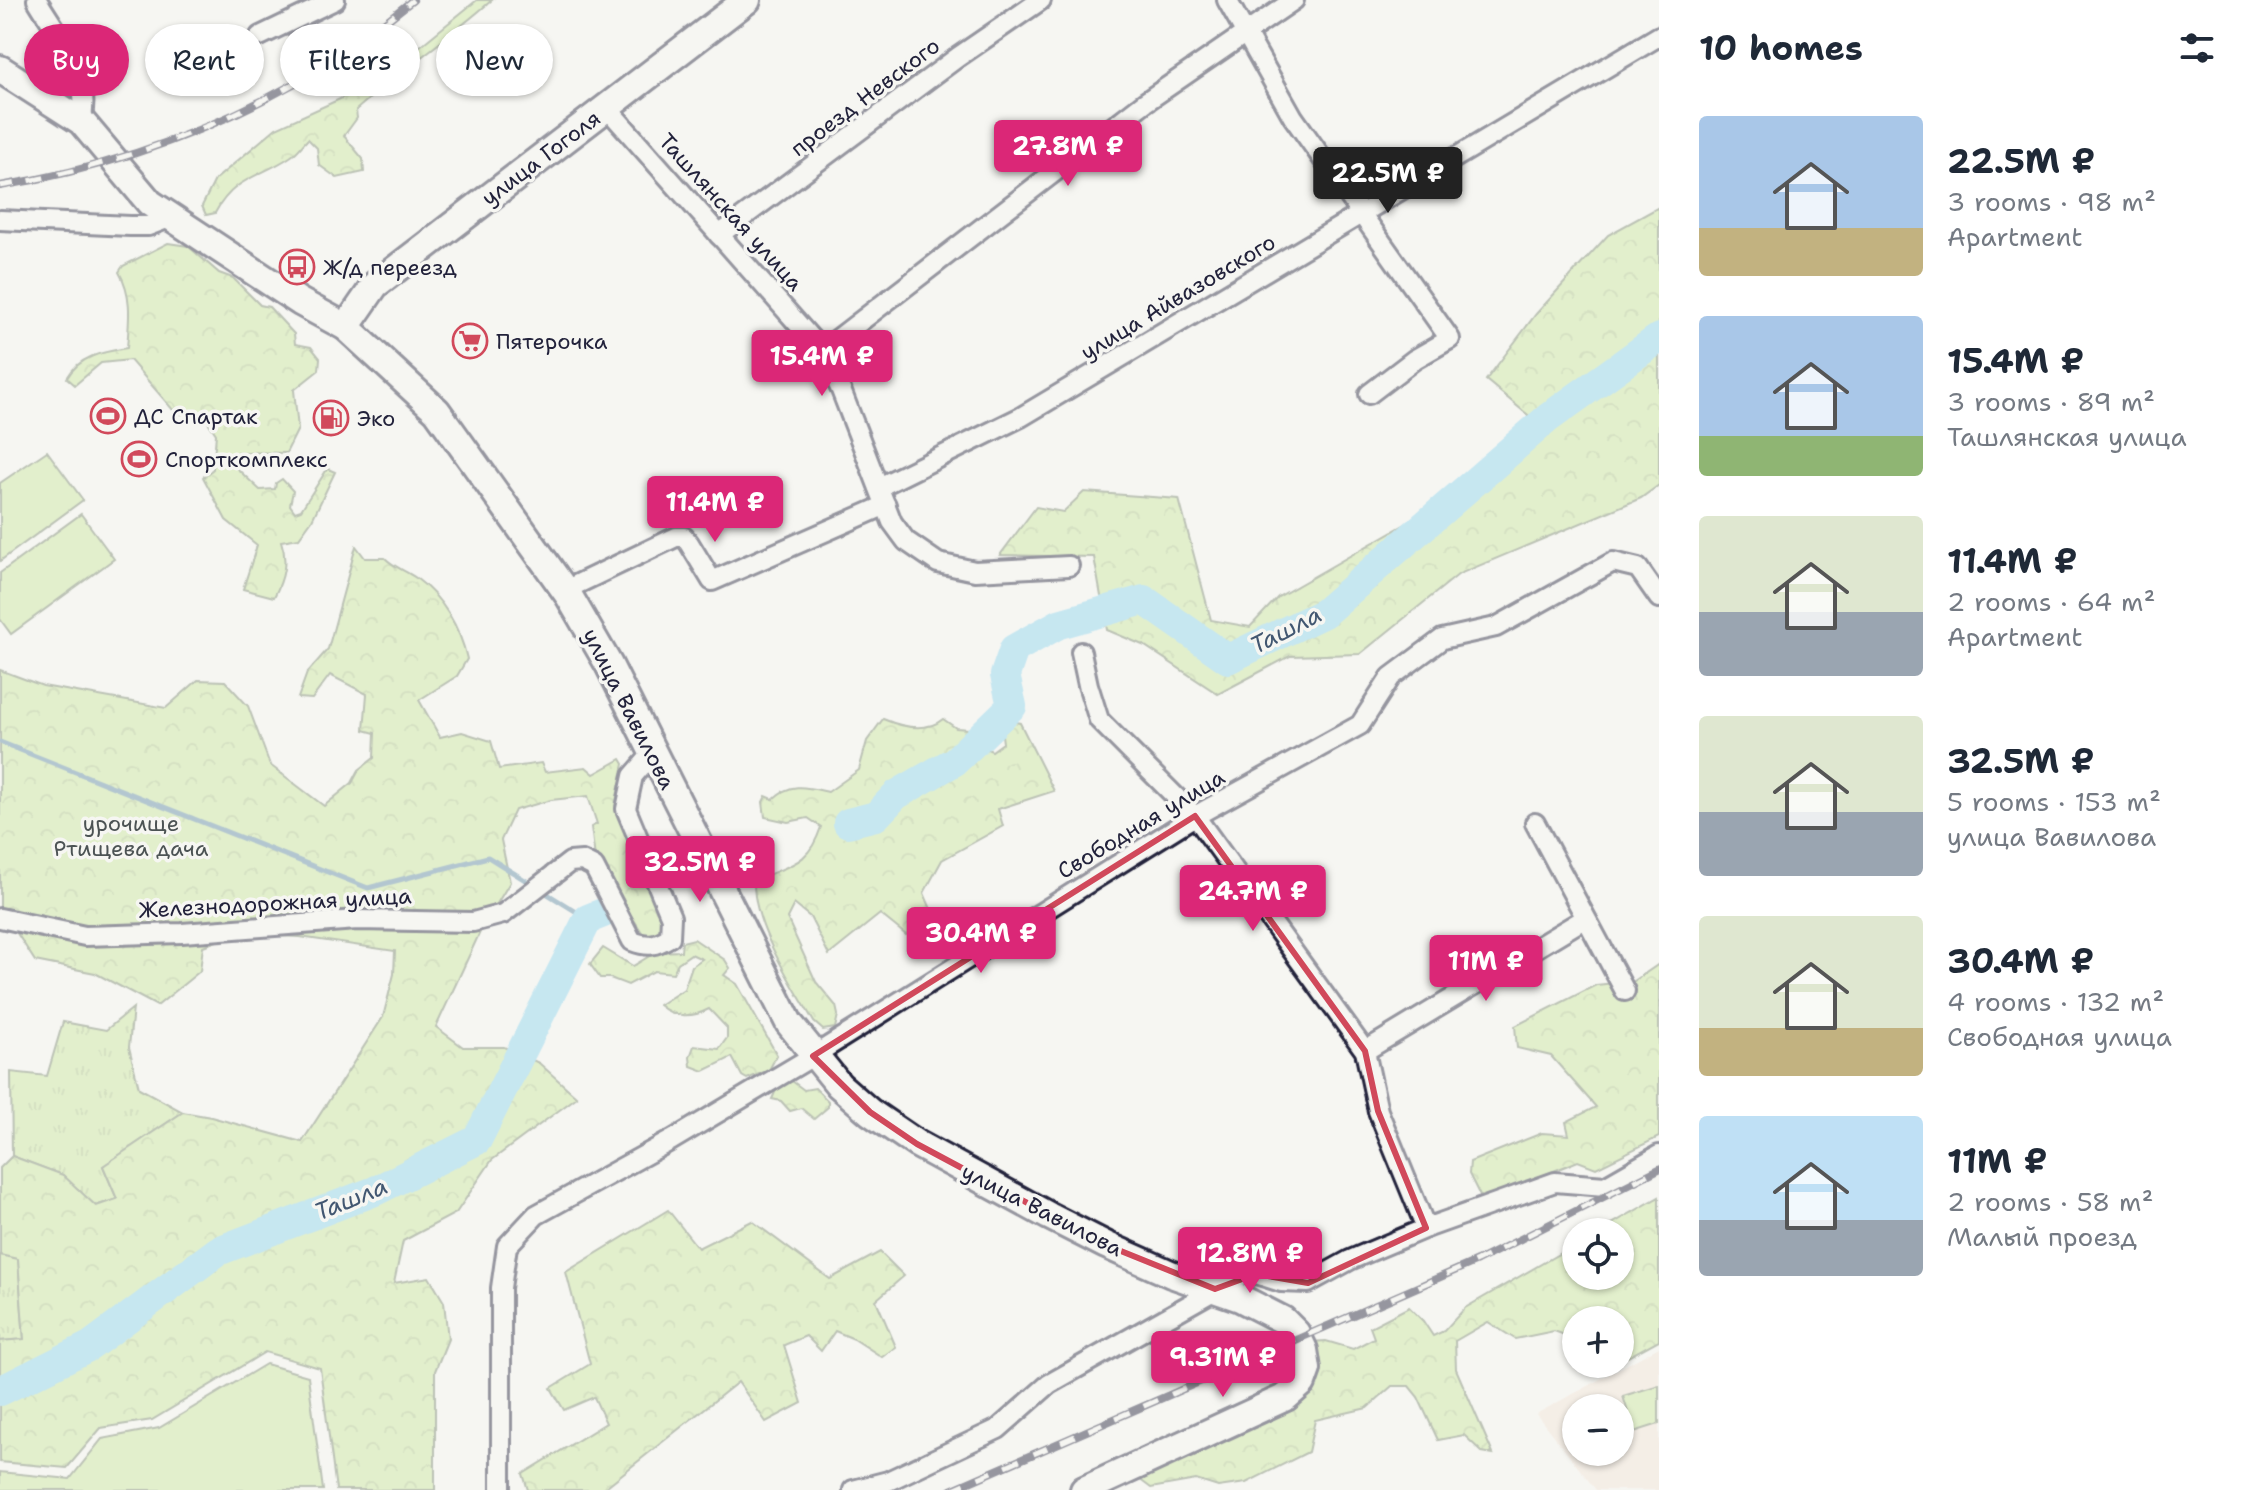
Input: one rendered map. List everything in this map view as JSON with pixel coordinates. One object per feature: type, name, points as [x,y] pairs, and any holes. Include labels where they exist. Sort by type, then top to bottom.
[{"type":"main road","name":"улица Гоголя","points":[[346,327],[375,285],[747,0]]},
{"type":"main road","name":"улица Вавилова","points":[[0,69],[81,121],[141,193],[169,218],[300,302],[346,327],[437,411],[565,590],[609,665],[789,1023],[839,1085],[870,1112],[917,1144],[1106,1245],[1171,1274],[1266,1310],[1283,1320],[1296,1333],[1304,1350],[1307,1369],[1302,1383],[1286,1397],[1084,1490]]},
{"type":"street","points":[[37,0],[84,86],[86,105],[81,121]]},
{"type":"street","points":[[264,34],[335,0]]},
{"type":"street","name":"проезд Невского","points":[[719,235],[958,57],[1041,0]]},
{"type":"street","points":[[1227,0],[1293,117],[1450,339],[1415,359],[1369,394]]},
{"type":"street","points":[[822,351],[1144,103],[1248,35],[1294,0]]},
{"type":"street","name":"улица Айвазовского","points":[[879,487],[1021,417],[1659,36]]},
{"type":"street","name":"Ташлянская улица","points":[[608,109],[822,351],[841,390],[892,522],[906,541],[938,563],[975,571],[1069,566]]},
{"type":"street","points":[[0,220],[148,226],[169,218]]},
{"type":"street","points":[[565,590],[676,537],[684,537],[689,543],[712,581],[886,505]]},
{"type":"street","name":"Свободная улица","points":[[501,1490],[501,1288],[507,1246],[536,1215],[672,1140],[813,1056],[1195,816],[1360,725],[1391,677],[1442,639],[1496,627],[1613,562],[1638,568],[1659,598]]},
{"type":"street","points":[[1081,652],[1099,720],[1195,816],[1365,1051],[1378,1111],[1426,1228]]},
{"type":"street","name":"Железнодорожная улица","points":[[0,918],[85,936],[182,933],[357,920],[473,922],[503,914],[550,875],[570,862],[582,861],[594,867],[632,941],[656,946],[670,937],[671,917],[626,809],[633,776],[652,754]]},
{"type":"street","points":[[1535,823],[1625,991]]},
{"type":"street","points":[[1365,1051],[1584,919]]},
{"type":"street","points":[[853,1490],[888,1481],[998,1429],[1049,1384],[1240,1276],[1256,1274],[1281,1282],[1308,1283],[1350,1260],[1426,1228],[1555,1182],[1605,1186],[1659,1155]]},
{"type":"highlighted area","points":[[1195,816],[1365,1051],[1378,1111],[1426,1228],[1308,1283],[1256,1274],[1215,1289],[1106,1245],[917,1144],[870,1112],[813,1056]]},
{"type":"shaded area","points":[[1659,1347],[1659,1490],[1596,1490],[1577,1466],[1634,1466],[1634,1394],[1573,1394],[1602,1378],[1634,1378],[1634,1361]]},
{"type":"shaded area","points":[[1562,1400],[1562,1447],[1536,1414]]},
{"type":"green space","points":[[477,0],[492,0],[463,24],[447,24]]},
{"type":"green space","points":[[436,33],[436,45],[420,58],[420,46]]},
{"type":"green space","points":[[345,96],[373,96],[356,110],[357,118],[344,136],[363,159],[364,172],[337,178],[319,165],[317,148],[308,139],[293,155],[239,185],[215,213],[206,215],[202,206],[215,180],[276,128]]},
{"type":"green space","points":[[1659,207],[1659,485],[1641,498],[1459,574],[1360,654],[1290,656],[1218,694],[1145,646],[1107,630],[1094,557],[1000,555],[1036,507],[1063,512],[1084,492],[1179,499],[1211,620],[1250,627],[1278,597],[1479,482],[1546,430],[1486,380],[1536,314],[1608,235]]},
{"type":"green space","points":[[168,243],[188,246],[219,273],[233,278],[260,305],[269,307],[294,334],[295,344],[311,347],[320,358],[319,370],[294,390],[298,429],[286,453],[237,452],[230,462],[260,490],[275,489],[276,483],[282,479],[293,491],[290,505],[295,512],[301,510],[328,469],[335,472],[312,520],[299,538],[281,541],[284,569],[274,597],[243,589],[257,545],[226,520],[203,477],[213,469],[216,434],[202,413],[181,414],[173,410],[130,360],[101,363],[75,385],[67,378],[86,359],[127,348],[128,299],[119,272],[123,266]]},
{"type":"green space","points":[[47,451],[83,500],[0,561],[0,483]]},
{"type":"green space","points":[[81,514],[114,559],[11,634],[0,619],[0,573]]},
{"type":"green space","name":"урочище Ртищева дача","points":[[356,546],[365,558],[385,558],[426,586],[449,614],[460,636],[467,659],[457,676],[419,700],[440,737],[462,732],[491,741],[499,769],[541,763],[545,772],[586,767],[594,774],[621,759],[624,764],[615,806],[660,904],[662,932],[653,937],[643,934],[595,858],[591,827],[597,824],[588,796],[551,800],[515,810],[501,840],[510,882],[480,932],[436,1027],[463,1047],[504,1047],[539,1063],[577,1097],[492,1160],[456,1213],[403,1241],[394,1283],[429,1277],[444,1302],[448,1339],[435,1371],[435,1490],[336,1490],[320,1368],[265,1352],[152,1420],[101,1428],[67,1468],[0,1462],[0,1341],[24,1339],[18,1259],[0,1255],[0,1168],[12,1156],[63,1175],[96,1206],[117,1199],[103,1166],[183,1112],[302,1142],[383,1017],[394,974],[395,951],[300,937],[236,934],[203,946],[200,971],[157,1006],[95,973],[35,961],[0,910],[0,670],[43,686],[166,708],[198,680],[225,681],[248,706],[270,765],[324,806],[352,783],[359,770],[374,758],[375,733],[364,730],[367,694],[330,675],[312,699],[298,698],[307,673],[328,649]]},
{"type":"green space","points":[[883,719],[922,727],[943,719],[956,728],[969,729],[977,745],[992,751],[1003,743],[1000,719],[1020,723],[1054,791],[998,809],[1003,826],[942,860],[924,893],[934,916],[906,935],[880,914],[829,955],[810,917],[794,904],[787,918],[816,982],[836,1006],[838,1015],[835,1028],[823,1030],[814,1022],[767,936],[755,899],[754,881],[796,863],[810,850],[821,827],[808,818],[788,822],[765,817],[763,802],[766,796],[773,799],[793,788],[828,792],[859,770],[867,741]]},
{"type":"green space","points":[[694,939],[725,960],[730,968],[724,975],[737,984],[777,1055],[769,1070],[747,1079],[742,1076],[732,1057],[704,1071],[691,1066],[694,1046],[719,1049],[727,1038],[727,1028],[709,1009],[683,1015],[659,1005],[684,989],[692,966],[702,959],[691,954],[678,963],[673,973],[654,971],[628,985],[610,978],[600,978],[590,964],[603,948],[633,966],[656,952],[681,951],[682,942]]},
{"type":"green space","points":[[1659,964],[1659,1137],[1596,1168],[1578,1161],[1482,1200],[1469,1174],[1470,1162],[1542,1133],[1569,1135],[1566,1122],[1596,1107],[1551,1056],[1517,1048],[1515,1026],[1596,985],[1634,981]]},
{"type":"green space","points":[[133,1008],[129,1047],[139,1088],[183,1112],[103,1166],[117,1199],[95,1206],[63,1175],[12,1156],[11,1072],[47,1076],[63,1022],[106,1030]]},
{"type":"green space","points":[[788,1078],[804,1090],[815,1088],[828,1101],[828,1107],[814,1119],[801,1108],[790,1111],[781,1101],[772,1099],[779,1083]]},
{"type":"green space","points":[[1659,1197],[1659,1340],[1634,1354],[1634,1306],[1562,1306],[1562,1334],[1554,1331],[1515,1339],[1488,1322],[1455,1341],[1456,1369],[1493,1454],[1482,1452],[1464,1435],[1438,1440],[1418,1397],[1409,1386],[1392,1386],[1367,1408],[1315,1420],[1308,1452],[1246,1483],[1218,1487],[1196,1480],[1151,1488],[1135,1476],[1289,1401],[1310,1342],[1326,1341],[1353,1349],[1374,1338],[1370,1327],[1409,1307],[1433,1336],[1444,1331],[1465,1308],[1562,1252],[1562,1290],[1634,1290],[1634,1218],[1622,1218]]},
{"type":"green space","points":[[668,1210],[698,1248],[752,1221],[830,1279],[880,1252],[904,1276],[876,1300],[896,1347],[882,1357],[835,1331],[821,1351],[806,1336],[784,1345],[802,1403],[766,1422],[738,1382],[602,1490],[528,1490],[523,1474],[606,1423],[594,1397],[564,1410],[551,1388],[590,1364],[566,1272]]},
{"type":"green space","points":[[0,1255],[18,1258],[24,1340],[0,1341]]},
{"type":"green space","points":[[266,1364],[308,1376],[323,1490],[0,1490],[0,1472],[70,1479],[102,1439],[159,1428]]},
{"type":"green space","points":[[1659,1385],[1659,1424],[1634,1432],[1634,1394],[1630,1394]]},
{"type":"waterway","name":"Ташла","points":[[848,823],[876,816],[896,795],[955,761],[1012,706],[1005,675],[1014,649],[1059,624],[1144,600],[1228,659],[1324,613],[1548,418],[1659,338]]},
{"type":"waterway","points":[[0,742],[368,888],[488,857],[588,919]]},
{"type":"waterway","name":"Ташла","points":[[0,1391],[90,1346],[218,1251],[375,1191],[477,1140],[588,919],[603,913]]},
{"type":"railway","points":[[0,186],[90,167],[219,121],[301,80],[340,56],[413,0]]},
{"type":"railway","points":[[951,1490],[1477,1261],[1659,1169]]},
{"type":"place","name":"Ж/д переезд","points":[[297,267]]},
{"type":"place","name":"Пятерочка","points":[[470,341]]},
{"type":"place","name":"ДС Спартак","points":[[108,416]]},
{"type":"place","name":"Эко","points":[[331,418]]},
{"type":"place","name":"Спорткомплекс","points":[[139,459]]}]
